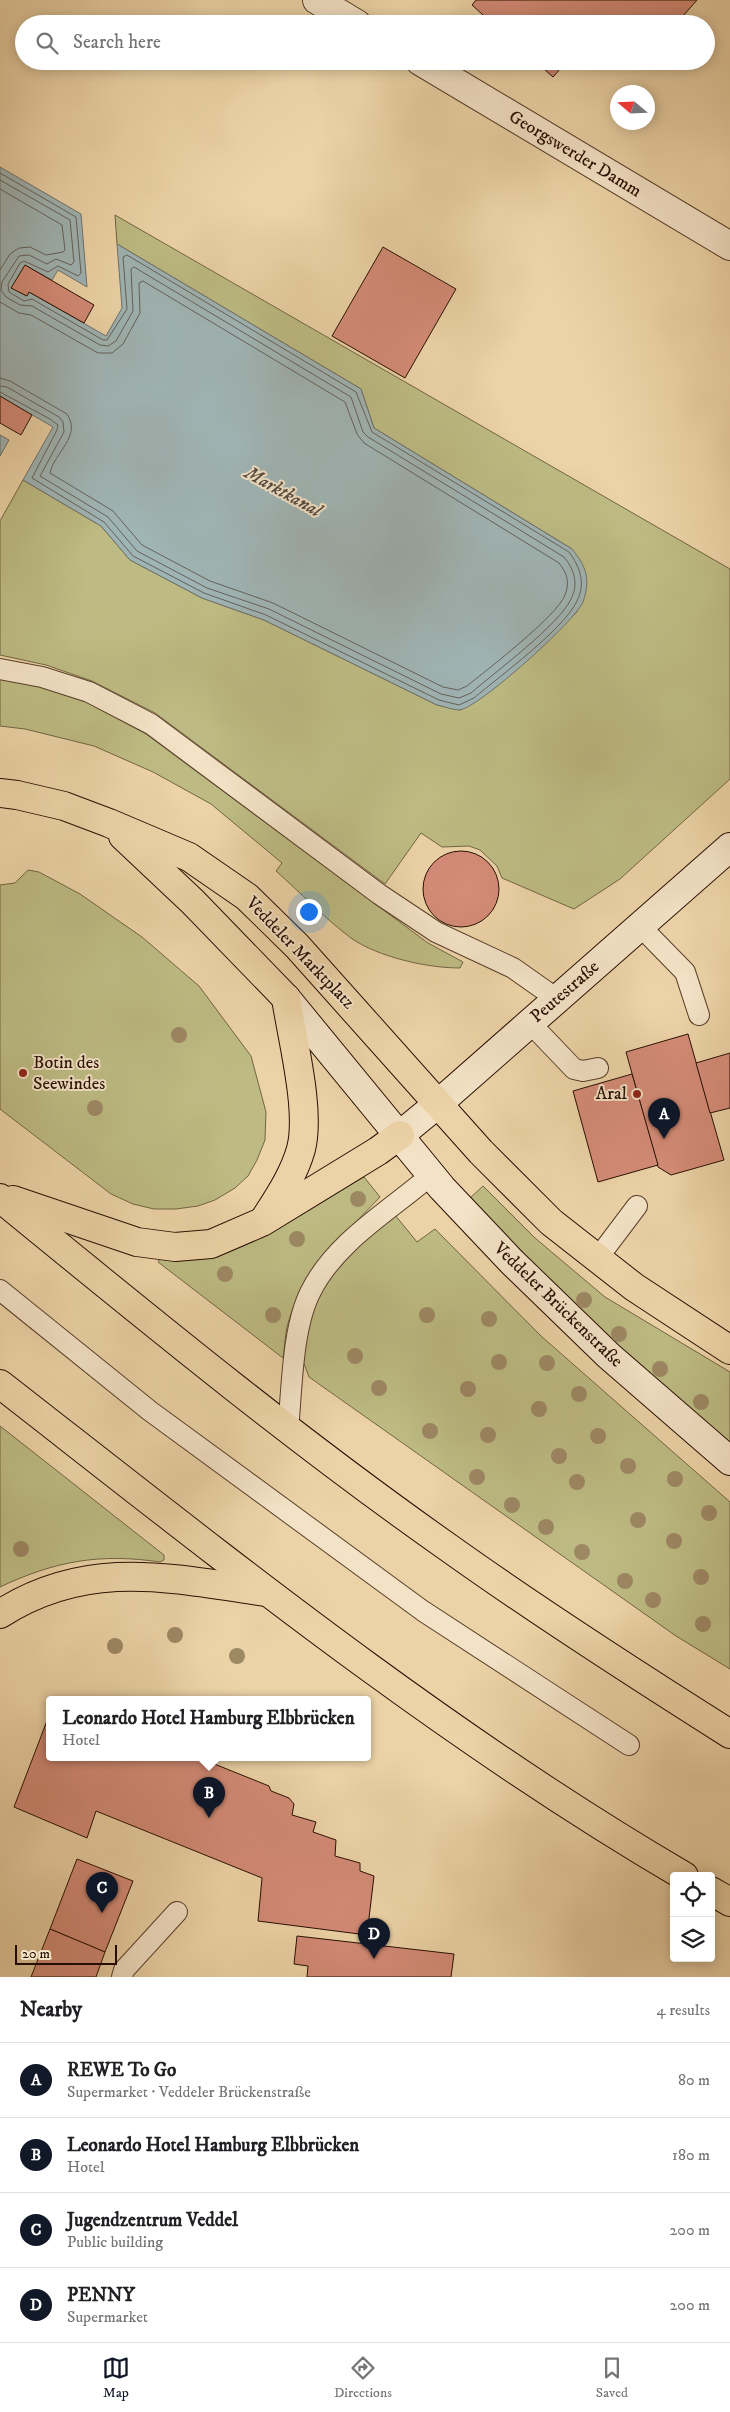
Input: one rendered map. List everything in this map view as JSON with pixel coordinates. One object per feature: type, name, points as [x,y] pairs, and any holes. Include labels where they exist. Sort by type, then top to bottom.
[{"type":"main road","name":"Veddeler Marktplatz","points":[[0,793],[64,806],[109,823],[189,857],[247,897],[297,946],[438,1104]]},
{"type":"main road","name":"Veddeler Marktplatz","points":[[109,823],[193,902],[286,998]]},
{"type":"main road","points":[[262,1222],[284,1188],[294,1168],[301,1150],[304,1131],[304,1110],[286,998]]},
{"type":"main road","points":[[438,1104],[481,1152],[550,1222],[634,1287],[730,1350]]},
{"type":"main road","points":[[0,1196],[114,1236],[159,1246],[175,1247],[211,1244],[262,1222],[378,1151],[400,1135]]},
{"type":"main road","points":[[0,1196],[166,1334],[288,1430],[448,1548],[608,1657],[730,1734]]},
{"type":"main road","points":[[0,1384],[267,1593],[419,1704],[621,1839],[677,1872]]},
{"type":"main road","points":[[0,1614],[55,1586],[103,1577],[175,1579],[267,1593]]},
{"type":"main road","points":[[715,1893],[730,1902]]},
{"type":"street","points":[[317,0],[342,15]]},
{"type":"street","name":"Georgswerder Damm","points":[[435,70],[730,246]]},
{"type":"street","name":"Peutestraße","points":[[400,1135],[438,1104],[730,847]]},
{"type":"street","name":"Veddeler Marktplatz","points":[[286,998],[400,1135]]},
{"type":"street","name":"Veddeler Brückenstraße","points":[[400,1135],[432,1175],[512,1262],[609,1356],[730,1461]]},
{"type":"lane","points":[[0,669],[42,677],[89,692],[151,724],[378,894],[436,932],[513,968],[557,999]]},
{"type":"lane","points":[[640,926],[686,972],[698,1015]]},
{"type":"lane","points":[[530,1023],[574,1069],[583,1071],[598,1068]]},
{"type":"lane","points":[[288,1430],[300,1321],[311,1291],[328,1264],[352,1239],[432,1175]]},
{"type":"lane","points":[[597,1258],[638,1206]]},
{"type":"lane","points":[[0,1290],[150,1411],[423,1611],[629,1745]]},
{"type":"lane","points":[[122,1977],[124,1970],[177,1912]]},
{"type":"shaded area","points":[[115,215],[730,569],[730,779],[620,879],[574,909],[502,878],[497,866],[480,850],[469,846],[442,847],[421,833],[385,884],[155,713],[92,681],[46,665],[0,655],[0,521],[23,480],[101,526],[130,560],[202,598],[264,620],[437,705],[460,710],[576,613],[584,595],[583,574],[572,549],[374,428],[361,389],[117,244]]},
{"type":"shaded area","points":[[0,678],[41,687],[86,702],[146,734],[428,943],[463,962],[460,968],[418,964],[403,960],[375,951],[351,938],[276,871],[282,863],[211,804],[153,772],[94,746],[25,729],[0,726]]},
{"type":"shaded area","points":[[28,870],[39,872],[80,894],[142,937],[199,986],[251,1056],[266,1112],[265,1140],[248,1176],[235,1188],[215,1200],[198,1206],[154,1209],[133,1204],[111,1194],[0,1109],[0,885],[15,883]]},
{"type":"shaded area","points":[[364,1177],[380,1197],[327,1254],[305,1285],[288,1324],[283,1358],[158,1262],[160,1259],[187,1260],[209,1257],[232,1250],[278,1228]]},
{"type":"shaded area","points":[[483,1186],[535,1238],[605,1297],[730,1372],[730,1446],[619,1348],[468,1200]]},
{"type":"shaded area","points":[[395,1215],[417,1242],[435,1229],[541,1336],[730,1502],[730,1669],[676,1636],[309,1377],[303,1361],[307,1324],[332,1268]]},
{"type":"shaded area","points":[[0,1426],[164,1555],[164,1560],[160,1562],[117,1558],[78,1561],[40,1571],[0,1587]]},
{"type":"water","name":"Marktkanal","points":[[0,167],[81,214],[87,287],[58,270],[52,280],[25,265],[12,288],[26,296],[29,292],[106,336],[122,308],[117,244],[361,389],[374,428],[572,549],[584,567],[587,580],[583,602],[576,612],[546,644],[505,680],[469,706],[459,710],[451,709],[437,705],[264,620],[202,598],[130,560],[101,526],[23,480],[53,427],[0,396]]},
{"type":"water","points":[[0,435],[9,440],[0,456]]},
{"type":"building","points":[[476,0],[697,0],[684,15],[483,15],[472,5]]},
{"type":"building","points":[[545,70],[559,70],[553,77]]},
{"type":"building","points":[[383,247],[456,289],[405,378],[332,336]]},
{"type":"building","points":[[25,265],[94,305],[84,323],[29,292],[27,296],[11,288]]},
{"type":"building","points":[[0,396],[32,415],[21,435],[0,423]]},
{"type":"building","points":[[461,851],[475,854],[488,862],[496,875],[499,889],[496,903],[488,916],[475,924],[461,927],[447,924],[434,916],[426,903],[423,889],[426,875],[434,862],[447,854]]},
{"type":"building","points":[[688,1034],[724,1160],[671,1175],[658,1167],[626,1052]]},
{"type":"building","points":[[730,1053],[730,1108],[710,1113],[696,1063]]},
{"type":"building","points":[[632,1074],[658,1165],[598,1182],[573,1091]]},
{"type":"building","points":[[46,1723],[46,1761],[207,1761],[269,1786],[271,1791],[289,1798],[294,1804],[292,1815],[316,1822],[313,1832],[336,1840],[335,1856],[360,1863],[360,1871],[374,1876],[367,1935],[258,1921],[262,1878],[96,1811],[87,1838],[14,1807]]},
{"type":"building","points":[[77,1859],[133,1881],[105,1952],[50,1929]]},
{"type":"building","points":[[50,1929],[105,1952],[96,1977],[31,1977]]},
{"type":"building","points":[[297,1936],[454,1954],[451,1977],[307,1977],[308,1966],[294,1964]]},
{"type":"place","name":"Botin des Seewindes","points":[[23,1073]]},
{"type":"place","name":"Aral","points":[[637,1094]]},
{"type":"place","name":"REWE To Go","points":[[664,1139]]},
{"type":"place","name":"Leonardo Hotel Hamburg Elbbrücken","points":[[209,1818]]},
{"type":"place","name":"Jugendzentrum Veddel","points":[[102,1913]]},
{"type":"place","name":"PENNY","points":[[374,1959]]}]
